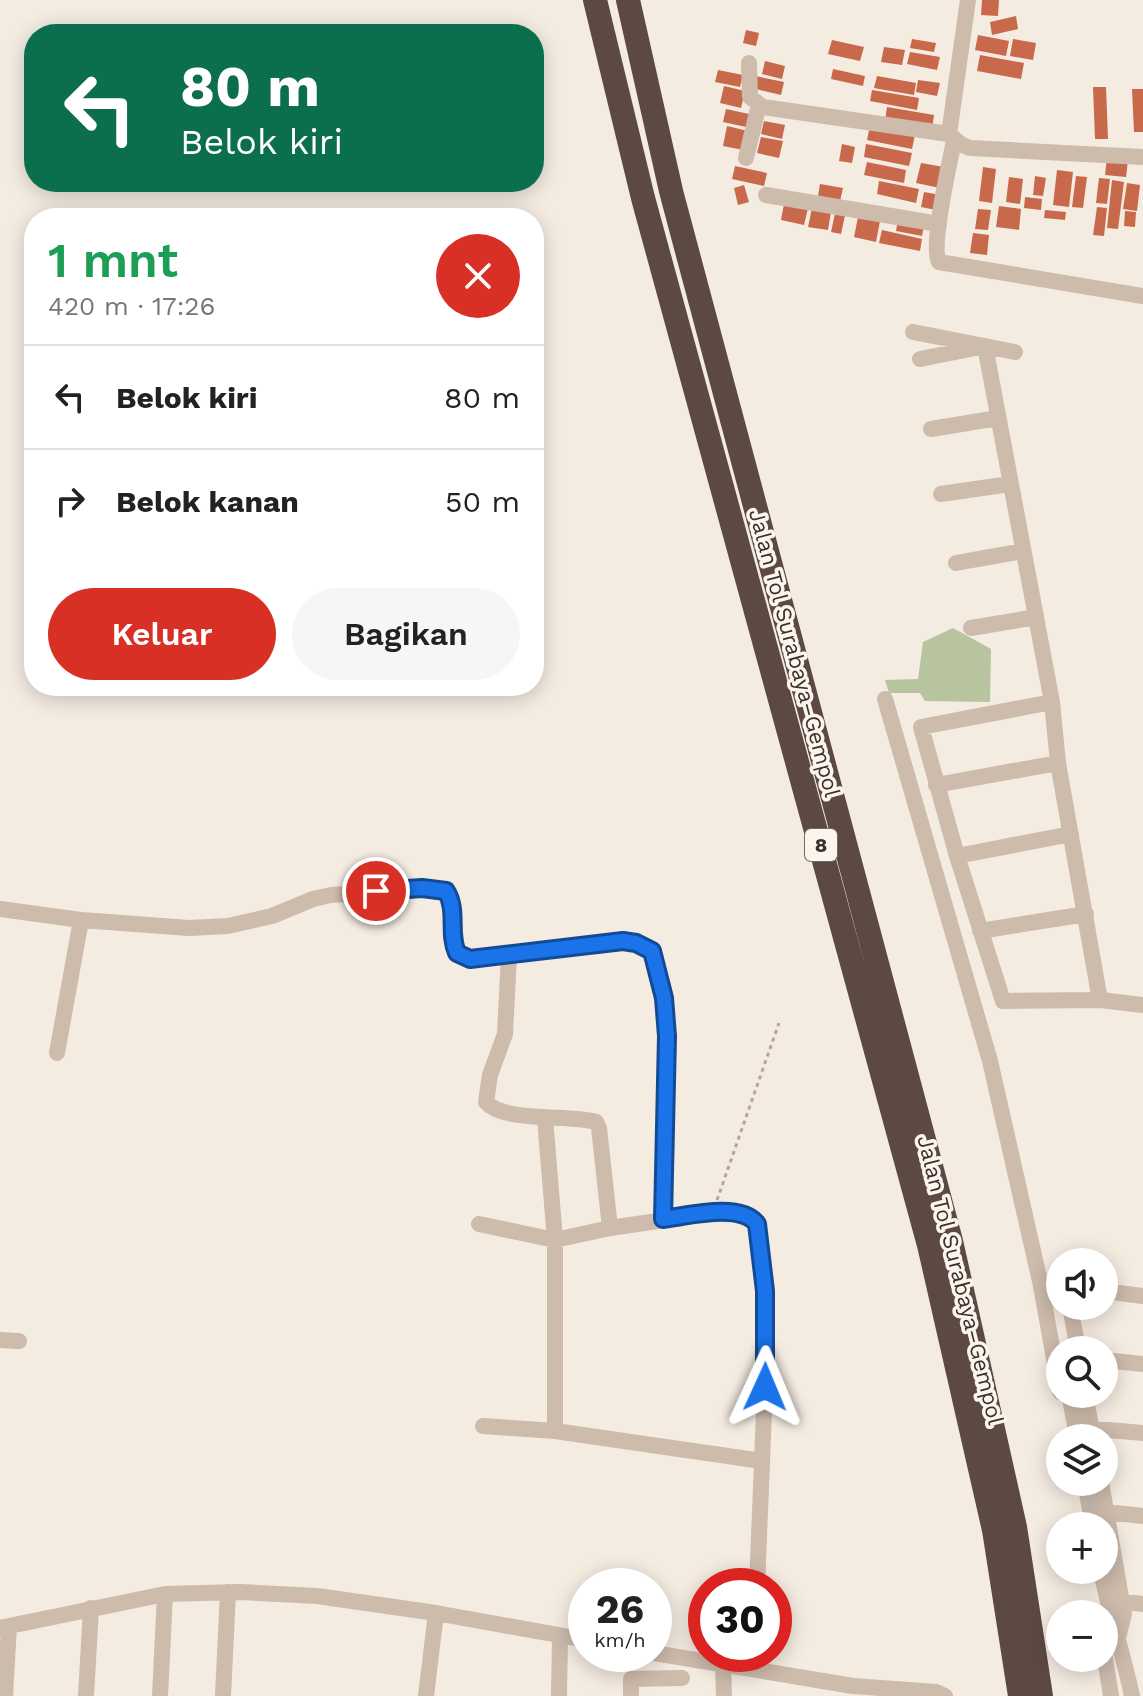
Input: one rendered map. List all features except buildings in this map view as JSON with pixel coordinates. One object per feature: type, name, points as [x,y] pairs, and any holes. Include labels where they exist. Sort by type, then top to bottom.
[{"type":"highway","name":"Jalan Tol Surabaya–Gempol","points":[[595,0],[643,198],[929,1245],[994,1530],[1020,1696]]},
{"type":"highway","name":"Jalan Tol Surabaya–Gempol","points":[[628,0],[675,206],[951,1241],[1015,1527],[1041,1696]]},
{"type":"street","points":[[968,0],[935,255],[939,262],[1143,296]]},
{"type":"street","points":[[749,63],[750,97],[763,107],[952,137],[970,148],[1143,157]]},
{"type":"street","points":[[746,158],[759,104]]},
{"type":"street","points":[[766,195],[938,231]]},
{"type":"street","points":[[913,332],[1015,352]]},
{"type":"street","points":[[920,359],[985,346]]},
{"type":"street","points":[[985,346],[1052,702],[1058,763],[1100,1000]]},
{"type":"street","points":[[931,429],[998,418]]},
{"type":"street","points":[[941,494],[1010,484]]},
{"type":"street","points":[[956,563],[1023,551]]},
{"type":"street","points":[[971,628],[1036,617]]},
{"type":"street","points":[[885,699],[990,1061],[1050,1336]]},
{"type":"street","points":[[1052,702],[921,727],[957,856],[1003,1001],[1100,1000],[1143,1005]]},
{"type":"street","points":[[936,785],[1058,763]]},
{"type":"street","points":[[957,856],[1071,834]]},
{"type":"street","points":[[0,909],[81,920],[189,928],[228,926],[272,916],[331,895],[437,889],[446,891],[452,903],[457,953],[470,959],[623,941],[636,943],[652,951],[662,987],[667,1036],[663,1219]]},
{"type":"street","points":[[980,931],[1086,914]]},
{"type":"street","points":[[57,1053],[81,920]]},
{"type":"street","points":[[509,955],[505,1034],[490,1075],[486,1102],[496,1110],[545,1118],[592,1120],[598,1125],[610,1228]]},
{"type":"street","points":[[545,1118],[555,1240],[555,1431]]},
{"type":"street","points":[[479,1224],[555,1240],[610,1228],[712,1213],[744,1214],[753,1219],[760,1234],[766,1305],[758,1568]]},
{"type":"street","points":[[1118,1293],[1143,1296]]},
{"type":"street","points":[[0,1340],[19,1341]]},
{"type":"street","points":[[1118,1361],[1143,1364]]},
{"type":"street","points":[[483,1426],[555,1431],[762,1461]]},
{"type":"street","points":[[1118,1433],[1143,1433]]},
{"type":"street","points":[[1118,1517],[1143,1516]]},
{"type":"street","points":[[223,1696],[228,1592]]},
{"type":"street","points":[[5,1696],[4,1627],[165,1594],[228,1592],[317,1596],[436,1613],[568,1637]]},
{"type":"street","points":[[160,1696],[165,1594]]},
{"type":"street","points":[[1118,1605],[1143,1604]]},
{"type":"street","points":[[86,1696],[91,1608]]},
{"type":"street","points":[[1118,1610],[1124,1614],[1119,1634],[1132,1696]]},
{"type":"street","points":[[426,1696],[436,1613]]},
{"type":"street","points":[[559,1696],[560,1636]]},
{"type":"street","points":[[672,1656],[688,1658]]},
{"type":"street","points":[[680,1657],[684,1696]]},
{"type":"street","points":[[792,1671],[853,1686],[936,1692],[945,1696]]},
{"type":"street","points":[[723,1672],[724,1696]]},
{"type":"street","points":[[1107,1672],[1111,1696]]},
{"type":"street","points":[[631,1696],[631,1679],[682,1678]]},
{"type":"path","points":[[712,1213],[779,1023]]},
{"type":"green space","points":[[953,628],[991,649],[990,702],[925,701],[920,693],[889,693],[885,680],[918,679],[923,642]]},
{"type":"route","points":[[376,891],[422,888],[446,891],[452,903],[454,946],[457,953],[470,959],[623,941],[652,951],[664,998],[667,1036],[663,1219],[727,1212],[744,1214],[757,1224],[765,1291],[765,1387]]}]
